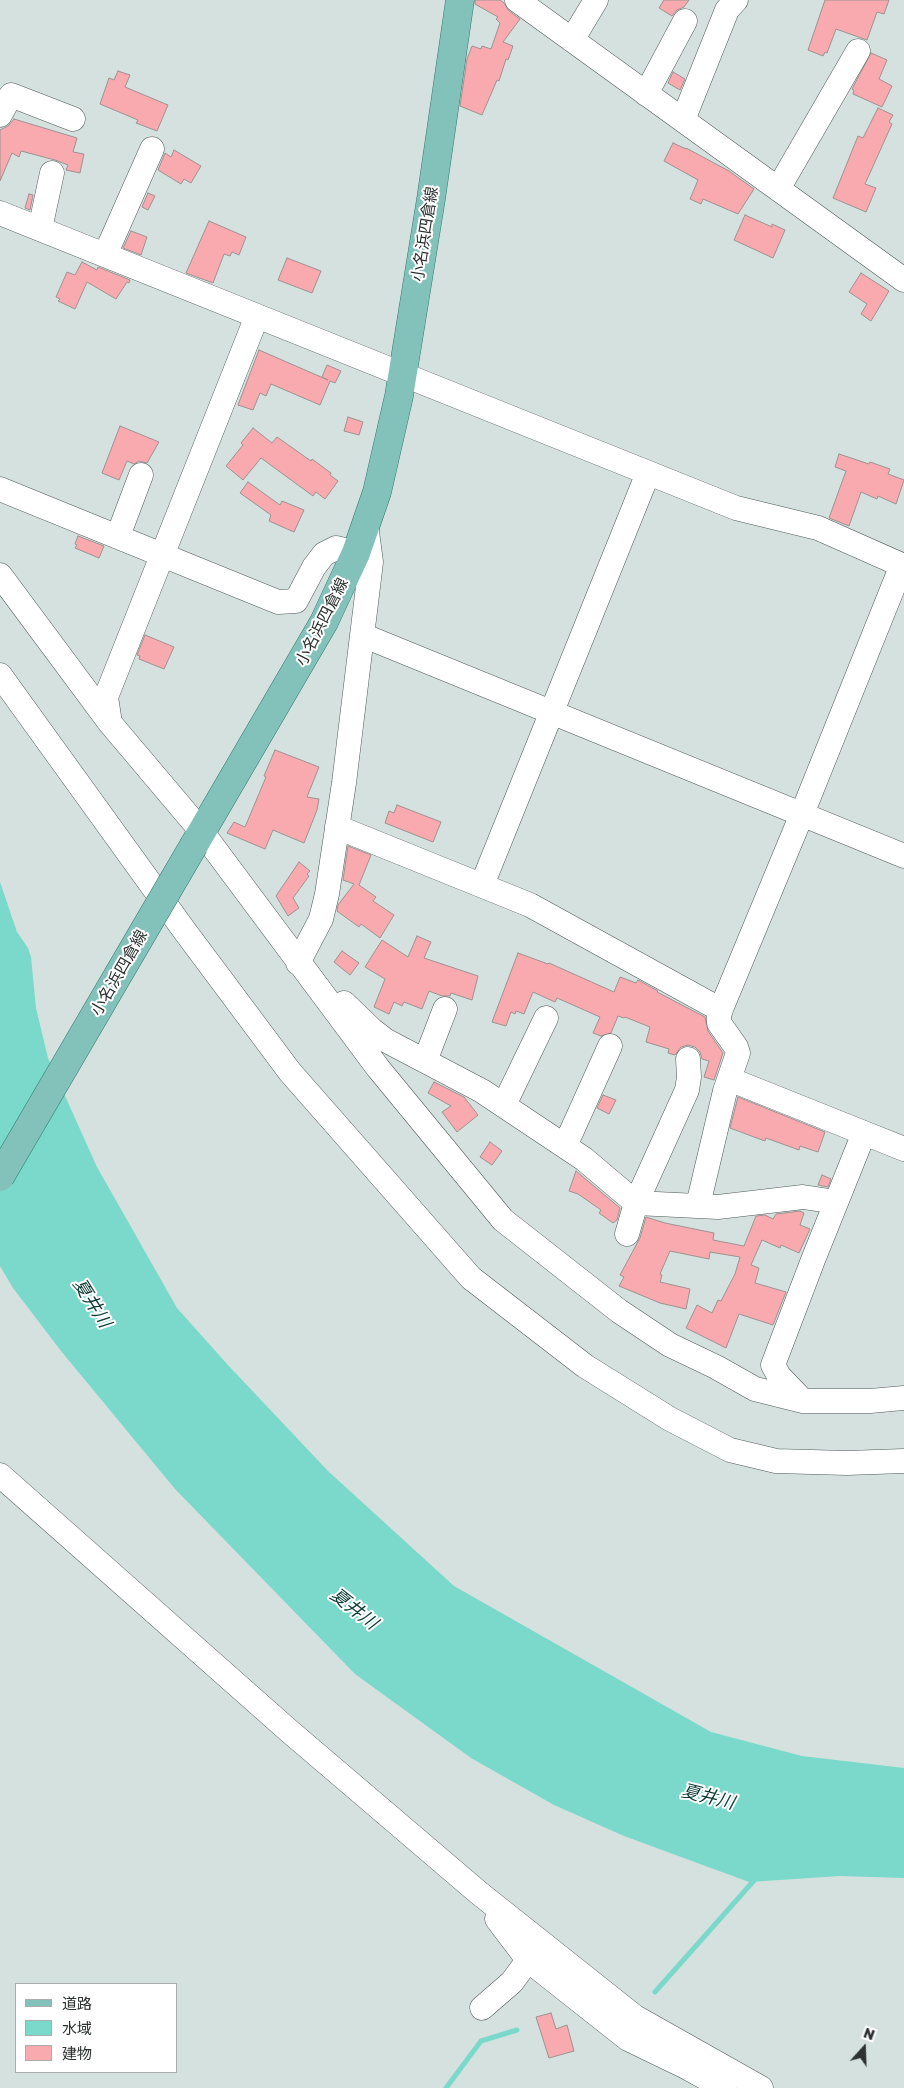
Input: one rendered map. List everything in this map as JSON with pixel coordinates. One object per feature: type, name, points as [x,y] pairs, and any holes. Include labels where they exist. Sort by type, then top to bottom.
[{"type":"main road","name":"小名浜四倉線","points":[[0,1177],[324,622],[356,553],[385,460],[403,373],[460,0]]},
{"type":"street","points":[[517,0],[904,280]]},
{"type":"street","points":[[572,40],[596,0]]},
{"type":"street","points":[[683,120],[727,10],[736,0]]},
{"type":"street","points":[[646,94],[685,21]]},
{"type":"street","points":[[778,189],[858,51]]},
{"type":"street","points":[[0,115],[11,95],[73,119]]},
{"type":"street","points":[[105,255],[152,148]]},
{"type":"street","points":[[40,229],[52,173]]},
{"type":"street","points":[[0,213],[736,508],[818,528],[903,566],[721,1010],[719,1023],[736,1047],[738,1053],[727,1085],[698,1205]]},
{"type":"street","points":[[110,722],[106,697],[257,316]]},
{"type":"street","points":[[482,885],[648,473]]},
{"type":"street","points":[[118,536],[141,475]]},
{"type":"street","points":[[0,489],[278,602],[296,601],[314,567],[324,554],[336,548],[356,553]]},
{"type":"street","points":[[302,968],[321,919],[327,894],[337,827],[371,562],[366,524]]},
{"type":"street","points":[[0,575],[198,838],[302,968],[378,1068],[503,1220],[620,1311],[670,1346],[716,1367],[754,1389],[804,1401],[870,1401],[904,1398]]},
{"type":"street","points":[[362,635],[904,856]]},
{"type":"street","points":[[0,675],[184,930],[290,1072],[471,1278],[585,1366],[670,1419],[730,1450],[776,1461],[847,1463],[904,1461]]},
{"type":"street","points":[[337,827],[530,905],[721,1010]]},
{"type":"street","points":[[302,968],[319,977],[372,1030],[385,1040],[482,1090],[584,1159],[636,1203],[718,1207],[803,1198],[836,1202]]},
{"type":"street","points":[[425,1060],[445,1009]]},
{"type":"street","points":[[504,1105],[546,1018]]},
{"type":"street","points":[[565,1146],[610,1046]]},
{"type":"street","points":[[627,1234],[636,1203],[687,1090],[689,1068],[727,1085],[904,1149]]},
{"type":"street","points":[[804,1401],[779,1376],[773,1365],[864,1133]]},
{"type":"street","points":[[0,1475],[288,1730],[479,1893],[635,2017],[761,2088]]},
{"type":"street","points":[[479,1893],[528,1960],[628,2039],[724,2088]]},
{"type":"street","points":[[482,2008],[512,1982],[528,1960]]},
{"type":"water","name":"夏井川","points":[[0,882],[17,932],[28,948],[31,957],[36,1008],[48,1058],[97,1167],[177,1308],[227,1364],[328,1471],[454,1586],[711,1732],[802,1756],[904,1768],[904,1878],[840,1876],[749,1882],[624,1836],[554,1805],[471,1758],[355,1674],[175,1489],[61,1351],[13,1288],[0,1266]]},
{"type":"building","points":[[475,0],[500,0],[509,11],[520,19],[503,42],[513,46],[508,60],[506,59],[499,81],[497,80],[482,115],[460,106],[467,59],[472,46],[481,49],[482,46],[491,49],[500,23],[496,19],[498,17],[475,4]]},
{"type":"building","points":[[664,0],[689,0],[684,7],[677,10],[672,16],[659,8]]},
{"type":"building","points":[[825,0],[889,0],[884,14],[877,12],[867,40],[836,29],[827,53],[825,52],[823,56],[808,50]]},
{"type":"building","points":[[871,53],[887,60],[879,79],[892,86],[882,107],[853,94],[854,90],[852,89]]},
{"type":"building","points":[[118,71],[130,75],[125,87],[168,105],[157,131],[136,123],[138,120],[100,104],[109,78],[114,80]]},
{"type":"building","points":[[673,72],[685,79],[680,90],[668,83]]},
{"type":"building","points":[[878,108],[893,115],[889,122],[892,124],[865,184],[876,188],[866,212],[833,198],[858,136],[863,138]]},
{"type":"building","points":[[14,119],[77,138],[73,152],[84,154],[80,173],[66,170],[68,165],[55,160],[21,151],[19,157],[12,153],[0,181],[0,130],[8,126]]},
{"type":"building","points":[[673,143],[729,171],[754,189],[738,214],[703,199],[701,204],[690,199],[698,180],[664,161]]},
{"type":"building","points":[[174,150],[201,166],[191,183],[184,179],[181,184],[158,170],[165,153],[171,157]]},
{"type":"building","points":[[148,193],[155,196],[148,210],[142,207]]},
{"type":"building","points":[[29,194],[33,195],[30,210],[25,208]]},
{"type":"building","points":[[745,215],[772,227],[772,224],[785,230],[773,258],[734,240]]},
{"type":"building","points":[[209,221],[246,237],[239,255],[232,252],[230,256],[224,254],[213,283],[186,273]]},
{"type":"building","points":[[131,231],[147,237],[141,255],[123,248]]},
{"type":"building","points":[[287,258],[321,271],[312,293],[278,280]]},
{"type":"building","points":[[82,262],[97,270],[98,267],[130,280],[129,283],[127,282],[116,299],[87,282],[75,309],[58,301],[60,299],[56,297],[67,272],[75,275]]},
{"type":"building","points":[[861,273],[889,291],[871,321],[861,314],[867,304],[849,292]]},
{"type":"building","points":[[259,350],[328,380],[322,377],[327,365],[341,371],[335,383],[330,381],[320,405],[271,384],[266,396],[260,393],[253,410],[238,405]]},
{"type":"building","points":[[348,417],[363,422],[359,435],[344,431]]},
{"type":"building","points":[[120,426],[159,442],[147,463],[139,461],[134,464],[127,461],[119,480],[102,473]]},
{"type":"building","points":[[253,428],[272,443],[277,437],[331,473],[330,475],[338,481],[325,499],[316,492],[313,496],[261,458],[243,480],[226,466],[243,445],[241,443]]},
{"type":"building","points":[[839,454],[890,469],[888,474],[904,480],[896,504],[878,496],[877,499],[861,492],[849,526],[829,518],[846,471],[835,467]]},
{"type":"building","points":[[248,482],[280,505],[282,501],[304,510],[294,532],[269,521],[271,515],[240,493]]},
{"type":"building","points":[[78,536],[104,546],[99,558],[75,548]]},
{"type":"building","points":[[145,635],[174,647],[164,669],[139,659],[140,656],[137,655]]},
{"type":"building","points":[[275,750],[319,767],[307,797],[319,799],[317,810],[304,843],[273,830],[265,849],[227,833],[234,822],[245,827]]},
{"type":"building","points":[[397,805],[441,822],[433,842],[385,823],[389,811],[394,813]]},
{"type":"building","points":[[348,846],[371,855],[359,885],[376,897],[373,901],[394,915],[380,938],[361,924],[359,927],[337,911],[338,905],[354,884],[343,880]]},
{"type":"building","points":[[299,862],[310,871],[307,874],[309,876],[293,898],[299,908],[288,916],[276,896]]},
{"type":"building","points":[[417,936],[431,942],[424,958],[478,976],[472,1000],[451,993],[450,996],[442,996],[429,991],[422,1009],[404,1002],[402,1006],[394,1002],[389,1014],[374,1007],[385,979],[365,967],[382,940],[408,957]]},
{"type":"building","points":[[342,951],[359,963],[350,975],[334,962]]},
{"type":"building","points":[[518,953],[549,963],[614,992],[620,977],[636,983],[638,980],[705,1017],[708,1031],[723,1053],[714,1080],[704,1077],[709,1061],[702,1059],[700,1052],[695,1047],[688,1045],[681,1047],[675,1055],[668,1053],[669,1049],[646,1042],[650,1027],[618,1016],[611,1033],[601,1036],[593,1033],[600,1017],[557,998],[555,1002],[533,992],[524,1014],[516,1011],[515,1014],[511,1012],[506,1026],[492,1022]]},
{"type":"building","points":[[434,1082],[464,1097],[478,1115],[457,1132],[442,1112],[451,1106],[428,1093]]},
{"type":"building","points":[[603,1095],[616,1100],[609,1114],[597,1108]]},
{"type":"building","points":[[738,1097],[825,1132],[818,1152],[800,1146],[799,1150],[766,1138],[765,1141],[730,1128]]},
{"type":"building","points":[[490,1142],[502,1151],[492,1165],[480,1157]]},
{"type":"building","points":[[576,1171],[620,1208],[617,1220],[613,1223],[599,1213],[601,1210],[578,1194],[569,1191]]},
{"type":"building","points":[[822,1175],[831,1179],[828,1187],[818,1185]]},
{"type":"building","points":[[800,1211],[804,1213],[800,1225],[810,1229],[799,1253],[781,1245],[780,1248],[762,1240],[751,1265],[759,1268],[755,1283],[786,1292],[773,1325],[739,1314],[726,1348],[686,1328],[697,1305],[712,1313],[718,1300],[721,1301],[735,1274],[740,1257],[710,1252],[709,1259],[670,1251],[660,1274],[662,1275],[660,1282],[690,1289],[686,1309],[660,1303],[619,1286],[624,1277],[620,1275],[640,1238],[646,1217],[714,1233],[713,1240],[744,1246],[756,1216],[765,1215],[773,1219],[776,1214]]},
{"type":"building","points":[[551,2013],[556,2029],[567,2025],[574,2051],[549,2058],[536,2017]]},
{"type":"waterway","points":[[655,1992],[758,1876]]},
{"type":"waterway","points":[[446,2088],[481,2041],[517,2030]]}]
